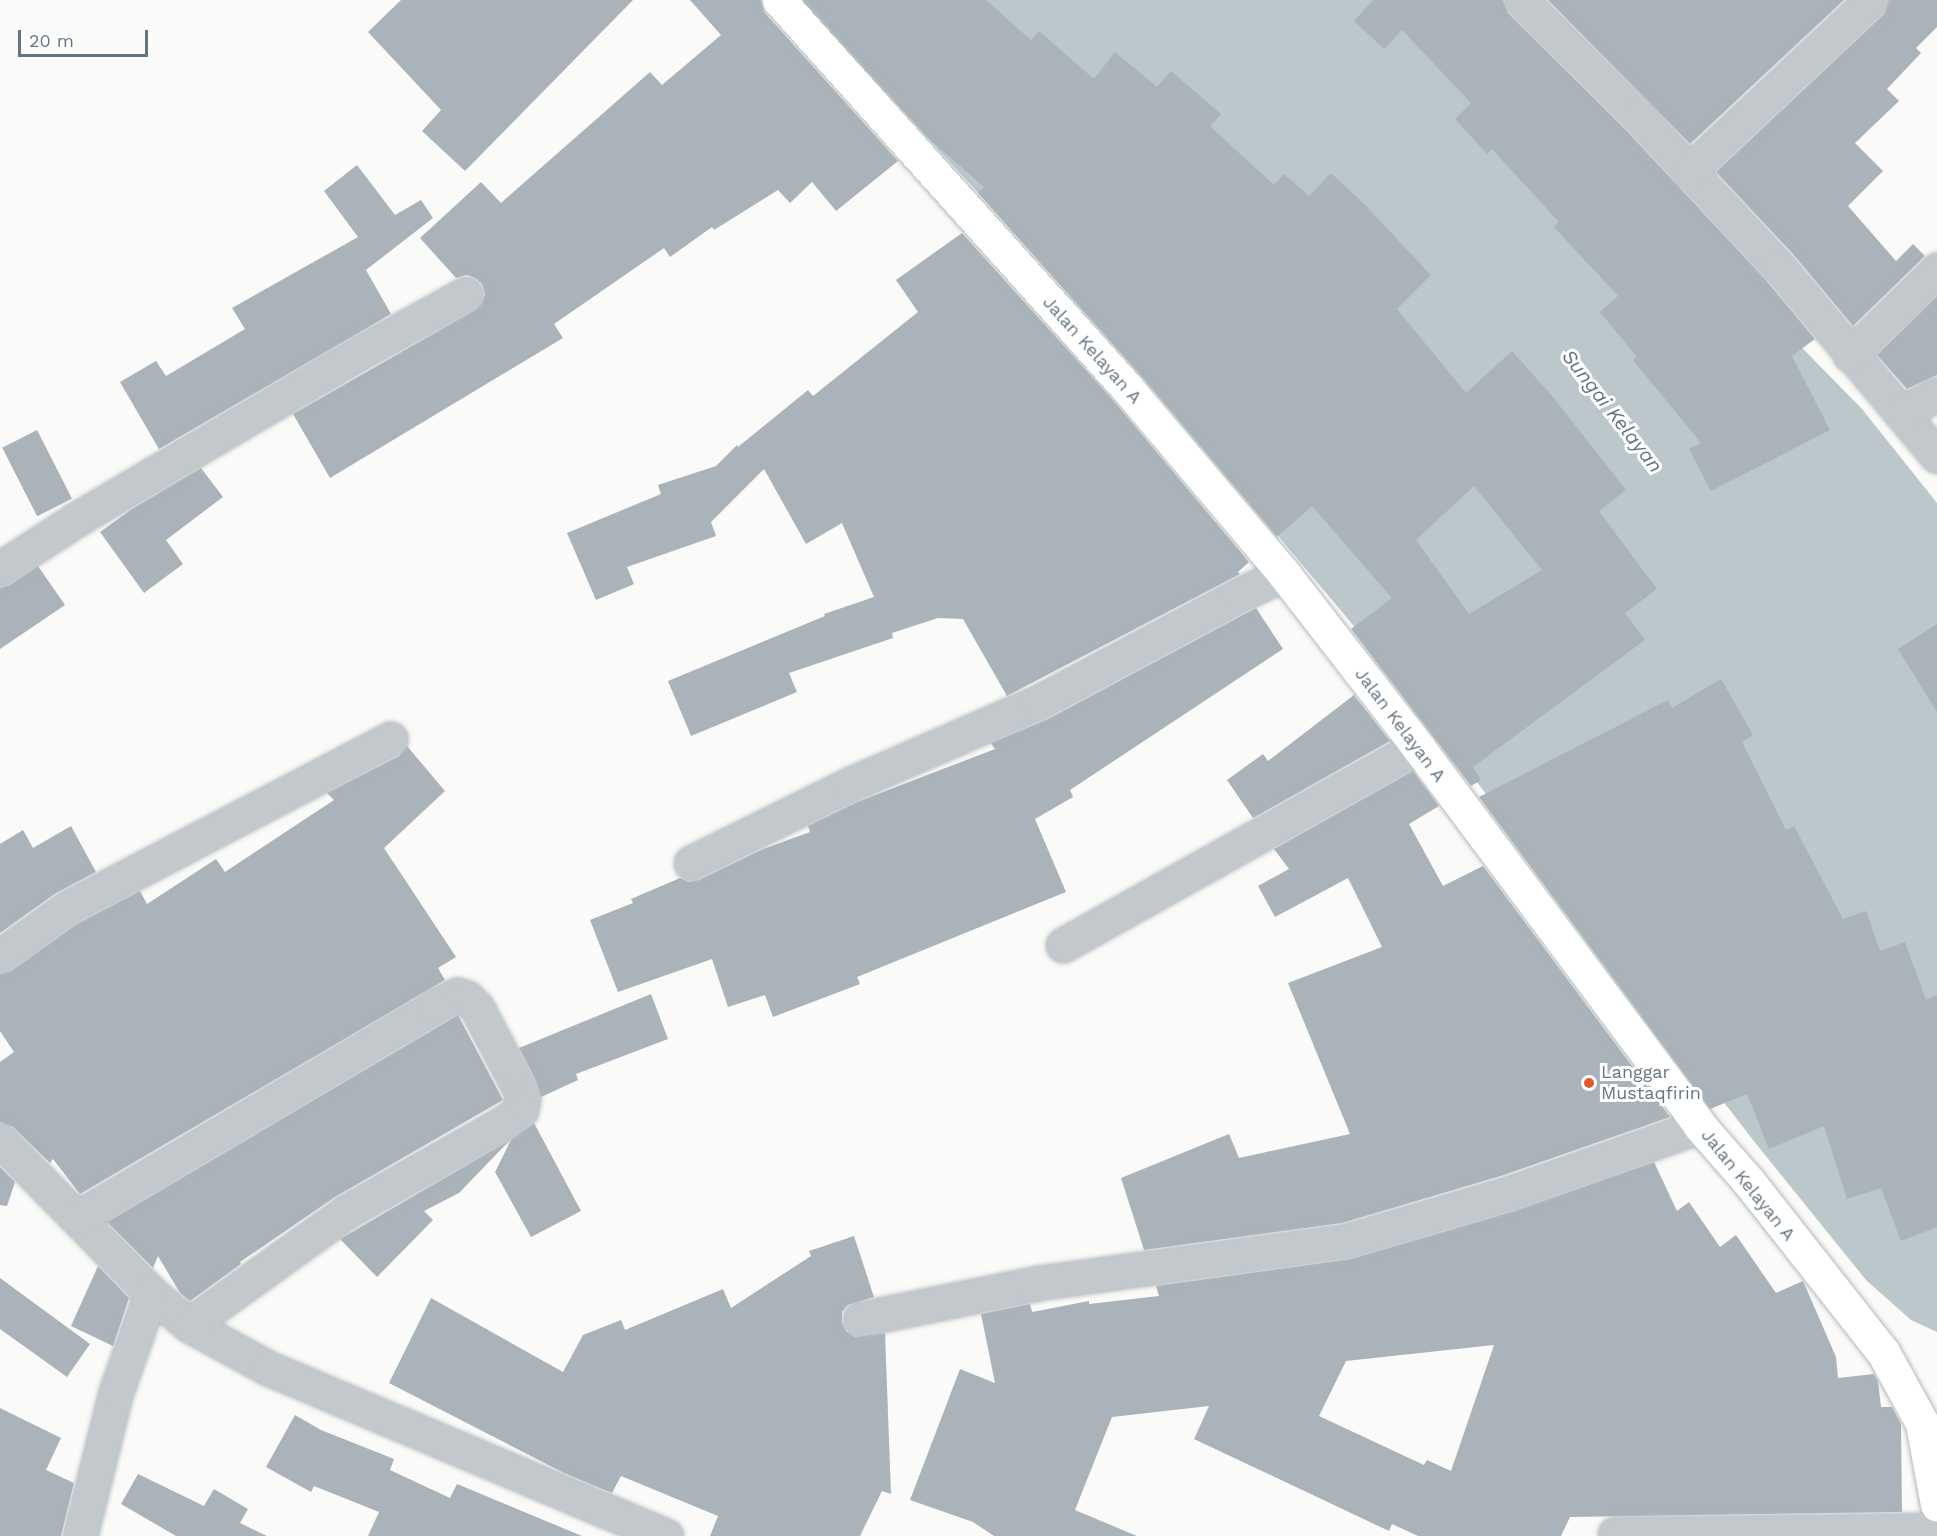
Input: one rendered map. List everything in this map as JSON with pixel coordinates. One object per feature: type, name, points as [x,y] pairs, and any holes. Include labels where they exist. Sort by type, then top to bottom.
[{"type":"street","name":"Jalan Kelayan A","points":[[779,0],[1127,388],[1284,574],[1418,747],[1700,1126],[1758,1179],[1883,1352],[1929,1421],[1937,1504]]},
{"type":"street","points":[[1521,0],[1638,116],[1779,267],[1850,355],[1937,456]]},
{"type":"street","points":[[1688,172],[1871,0]]},
{"type":"street","points":[[1850,355],[1937,270]]},
{"type":"street","points":[[0,569],[77,519],[359,353],[466,294]]},
{"type":"street","points":[[1901,413],[1937,394]]},
{"type":"street","points":[[691,863],[851,784],[1039,702],[1239,595],[1284,574]]},
{"type":"street","points":[[0,956],[67,908],[390,739]]},
{"type":"street","points":[[1063,945],[1418,747]]},
{"type":"street","points":[[77,1218],[435,1006],[458,995],[467,998],[477,1008],[519,1088],[523,1098],[521,1110],[505,1122],[346,1212],[189,1325]]},
{"type":"street","points":[[860,1319],[1038,1283],[1356,1239],[1510,1193],[1700,1126]]},
{"type":"street","points":[[0,1140],[151,1293],[189,1325],[268,1368],[666,1536]]},
{"type":"street","points":[[80,1536],[116,1392],[151,1293]]},
{"type":"street","points":[[1615,1534],[1937,1530]]},
{"type":"water","name":"Sungai Kelayan","points":[[800,0],[1461,0],[1862,409],[1937,503],[1937,1332],[1911,1320],[1866,1280],[1753,1140],[1385,663],[1106,331]]},
{"type":"building","points":[[401,0],[633,0],[465,171],[422,131],[441,110],[368,32]]},
{"type":"building","points":[[690,0],[761,0],[765,13],[898,161],[836,211],[812,182],[790,203],[778,190],[714,230],[712,227],[670,257],[664,248],[554,324],[563,338],[330,478],[293,414],[475,310],[482,303],[485,294],[482,284],[467,275],[456,278],[420,238],[481,182],[501,203],[650,72],[662,85],[721,35]]},
{"type":"building","points":[[804,0],[986,0],[1031,40],[1039,31],[1094,79],[1115,52],[1157,87],[1171,71],[1221,114],[1210,126],[1274,185],[1284,174],[1309,196],[1331,173],[1364,204],[1431,275],[1397,309],[1466,393],[1512,351],[1553,397],[1626,490],[1599,511],[1657,589],[1625,613],[1645,640],[1473,767],[1481,780],[1471,786],[1351,629],[1392,598],[1312,506],[1277,537],[1141,376],[978,193],[984,187],[928,138]],"holes":[[[1474,486],[1542,570],[1469,614],[1416,540]]]},
{"type":"building","points":[[1373,0],[1503,0],[1508,13],[1625,129],[1765,279],[1815,339],[1792,356],[1830,430],[1711,491],[1689,449],[1701,443],[1633,360],[1637,357],[1600,312],[1618,296],[1554,227],[1559,222],[1492,149],[1487,154],[1455,119],[1471,103],[1402,30],[1384,49],[1354,21]]},
{"type":"building","points":[[1548,0],[1844,0],[1690,144]]},
{"type":"building","points":[[1889,0],[1937,0],[1937,27],[1916,48],[1921,53],[1887,89],[1899,101],[1855,143],[1883,171],[1848,206],[1896,261],[1913,244],[1925,256],[1853,326],[1793,254],[1716,172],[1884,14]]},
{"type":"building","points":[[357,165],[395,215],[421,200],[433,218],[366,270],[391,314],[159,449],[120,382],[156,361],[166,376],[245,329],[232,308],[358,237],[324,191]]},
{"type":"building","points":[[962,233],[1113,400],[1249,562],[1238,572],[1240,574],[1007,696],[963,619],[938,618],[892,633],[893,638],[789,673],[797,692],[691,736],[668,681],[825,616],[824,614],[874,597],[842,523],[806,544],[764,469],[711,522],[716,536],[627,567],[634,584],[596,600],[567,533],[661,494],[658,485],[716,466],[737,445],[738,447],[808,390],[813,396],[918,312],[896,280]]},
{"type":"building","points":[[1937,296],[1937,375],[1907,389],[1877,355]]},
{"type":"building","points":[[37,430],[72,499],[37,516],[2,448]]},
{"type":"building","points":[[201,468],[223,497],[166,540],[183,564],[144,593],[100,532],[132,509]]},
{"type":"building","points":[[38,566],[65,605],[0,649],[0,588],[10,585]]},
{"type":"building","points":[[1256,608],[1283,649],[1070,790],[1073,797],[1035,819],[1066,892],[857,977],[860,984],[773,1017],[765,995],[728,1007],[712,959],[618,992],[590,920],[633,903],[631,899],[680,878],[689,882],[699,880],[763,849],[810,832],[808,826],[857,802],[995,749],[991,743],[1048,719]]},
{"type":"building","points":[[1937,624],[1937,712],[1898,649]]},
{"type":"building","points":[[1721,679],[1753,735],[1742,742],[1786,830],[1794,826],[1843,919],[1866,911],[1880,951],[1905,942],[1926,1000],[1937,995],[1937,1227],[1901,1241],[1881,1188],[1847,1199],[1824,1126],[1769,1149],[1747,1094],[1710,1109],[1479,797],[1668,700],[1672,708]]},
{"type":"building","points":[[1354,695],[1390,741],[1253,818],[1227,780],[1263,754],[1268,761]]},
{"type":"building","points":[[407,746],[445,791],[384,848],[456,957],[438,968],[445,980],[80,1194],[53,1159],[50,1163],[13,1127],[0,1122],[0,1062],[14,1052],[0,1031],[0,974],[11,971],[77,924],[140,891],[147,904],[216,859],[225,872],[334,800],[327,793],[399,756]]},
{"type":"building","points":[[1413,771],[1439,806],[1409,824],[1443,886],[1483,866],[1670,1117],[1504,1175],[1342,1223],[1144,1250],[1121,1178],[1229,1134],[1239,1158],[1350,1134],[1288,983],[1382,947],[1348,878],[1275,917],[1258,886],[1289,869],[1274,849]]},
{"type":"building","points":[[71,826],[96,872],[56,893],[0,933],[0,844],[23,830],[33,848]]},
{"type":"building","points":[[651,994],[668,1039],[576,1074],[578,1080],[541,1097],[536,1081],[519,1048]]},
{"type":"building","points":[[458,1015],[503,1100],[335,1197],[240,1262],[241,1264],[190,1301],[180,1293],[158,1256],[153,1268],[107,1222]]},
{"type":"building","points":[[534,1123],[581,1211],[531,1237],[495,1172],[511,1140]]},
{"type":"building","points":[[510,1140],[459,1193],[424,1211],[433,1220],[377,1277],[340,1239]]},
{"type":"building","points":[[1654,1162],[1677,1211],[1689,1202],[1720,1247],[1736,1235],[1776,1293],[1803,1281],[1836,1357],[1838,1378],[1874,1374],[1878,1381],[1881,1407],[1892,1407],[1901,1424],[1902,1512],[1570,1517],[1561,1536],[1418,1536],[1392,1524],[1389,1531],[1194,1439],[1209,1406],[1112,1417],[1075,1510],[1137,1536],[994,1536],[973,1522],[910,1500],[960,1369],[995,1383],[981,1314],[1030,1304],[1032,1312],[1089,1301],[1089,1304],[1159,1296],[1156,1286],[1351,1259],[1515,1211]],"holes":[[[1494,1345],[1451,1471],[1427,1460],[1424,1465],[1319,1416],[1346,1361]]]},
{"type":"building","points":[[0,1167],[15,1182],[7,1206],[0,1205]]},
{"type":"building","points":[[854,1236],[874,1297],[848,1305],[842,1312],[842,1322],[846,1331],[855,1337],[885,1333],[891,1494],[882,1491],[860,1536],[710,1536],[718,1516],[621,1476],[612,1493],[564,1473],[389,1383],[431,1298],[563,1372],[583,1335],[621,1320],[625,1330],[723,1289],[731,1308],[811,1256],[809,1251]]},
{"type":"building","points":[[98,1266],[129,1298],[113,1346],[71,1326]]},
{"type":"building","points":[[0,1278],[90,1344],[67,1377],[0,1329]]},
{"type":"building","points":[[0,1408],[61,1438],[46,1470],[74,1483],[61,1536],[0,1536]]},
{"type":"building","points":[[295,1415],[321,1430],[394,1459],[390,1470],[450,1498],[457,1484],[582,1536],[368,1536],[379,1512],[314,1486],[311,1492],[266,1467]]},
{"type":"building","points":[[138,1474],[204,1506],[214,1489],[248,1509],[240,1523],[267,1536],[176,1536],[121,1504]]},
{"type":"place","name":"Langgar Mustaqfirin","points":[[1589,1083]]}]
